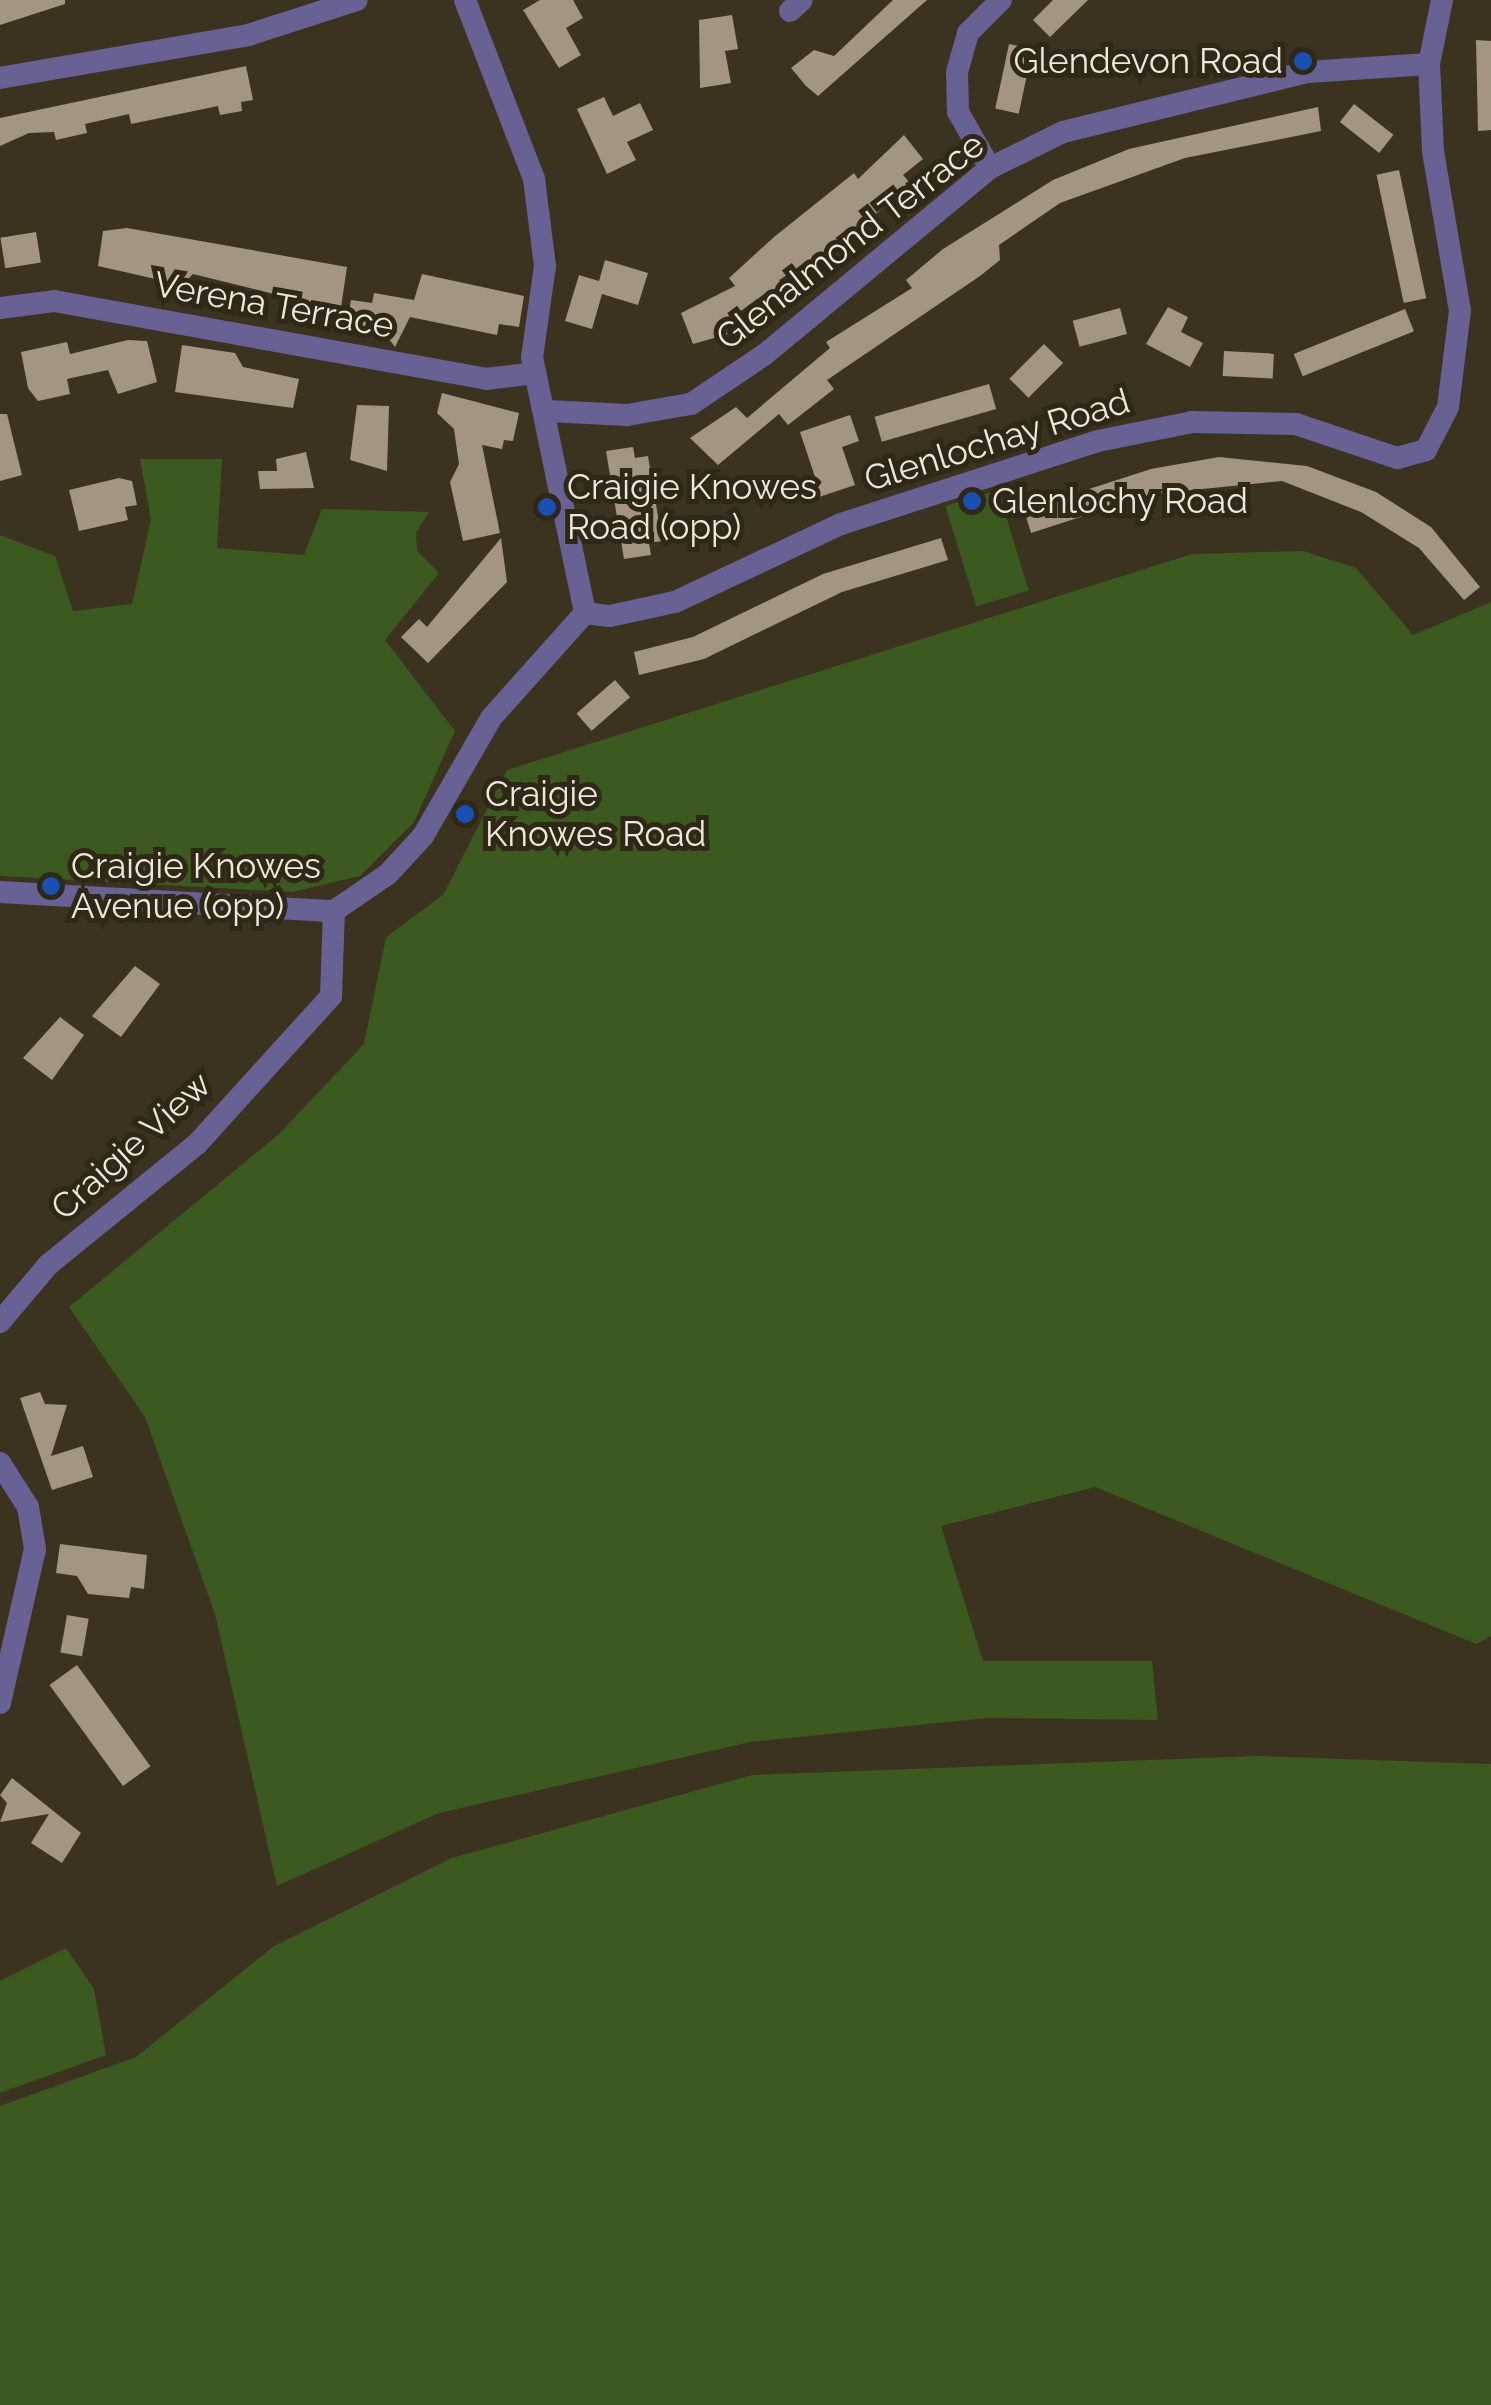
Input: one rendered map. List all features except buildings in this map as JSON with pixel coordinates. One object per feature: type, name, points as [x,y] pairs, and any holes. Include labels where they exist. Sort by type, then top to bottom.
[{"type":"street","points":[[0,78],[248,35],[357,0]]},
{"type":"street","points":[[0,892],[334,911],[388,874],[423,836],[491,718],[585,613],[548,411],[535,372],[545,266],[534,179],[465,0]]},
{"type":"street","points":[[990,168],[958,112],[957,72],[968,33],[1001,0]]},
{"type":"street","points":[[1429,64],[1442,0]]},
{"type":"street","name":"Glenalmond Terrace","points":[[548,411],[627,415],[691,404],[764,355],[990,168],[1063,132],[1208,90],[1307,72],[1429,64]]},
{"type":"street","name":"Glenlochay Road","points":[[585,613],[610,616],[674,602],[841,524],[1098,440],[1235,419],[1314,428],[1397,458],[1426,450],[1448,407],[1460,311],[1433,151],[1429,64]]},
{"type":"street","name":"Verena Terrace","points":[[0,308],[54,301],[486,378],[535,372]]},
{"type":"street","name":"Craigie View","points":[[0,1322],[48,1265],[197,1144],[331,996],[334,911]]},
{"type":"street","points":[[0,1463],[28,1507],[35,1550],[0,1703]]},
{"type":"green space","points":[[140,459],[222,459],[217,548],[304,555],[322,509],[429,512],[416,533],[417,551],[439,573],[385,640],[455,731],[414,822],[360,876],[292,892],[0,876],[0,535],[55,556],[73,611],[132,604],[151,519]]},
{"type":"green space","points":[[998,490],[1029,590],[976,606],[945,506]]},
{"type":"green space","points":[[1303,551],[1356,568],[1413,635],[1491,602],[1491,1636],[1476,1644],[1095,1487],[941,1526],[983,1661],[1152,1661],[1158,1720],[987,1718],[750,1742],[439,1813],[277,1886],[215,1614],[145,1417],[69,1307],[279,1134],[364,1044],[386,937],[443,895],[507,770],[1192,554]]},
{"type":"green space","points":[[1257,1756],[1491,1764],[1491,2405],[0,2405],[0,2106],[136,2057],[274,1946],[452,1858],[752,1775]]},
{"type":"green space","points":[[66,1948],[94,1989],[106,2055],[0,2093],[0,1981]]},
{"type":"place","name":"Glendevon Road","points":[[1303,61]]},
{"type":"place","name":"Glenlochy Road","points":[[972,501]]},
{"type":"place","name":"Craigie Knowes Road (opp)","points":[[547,507]]},
{"type":"place","name":"Craigie Knowes Road","points":[[465,814]]},
{"type":"place","name":"Craigie Knowes Avenue (opp)","points":[[51,886]]}]
